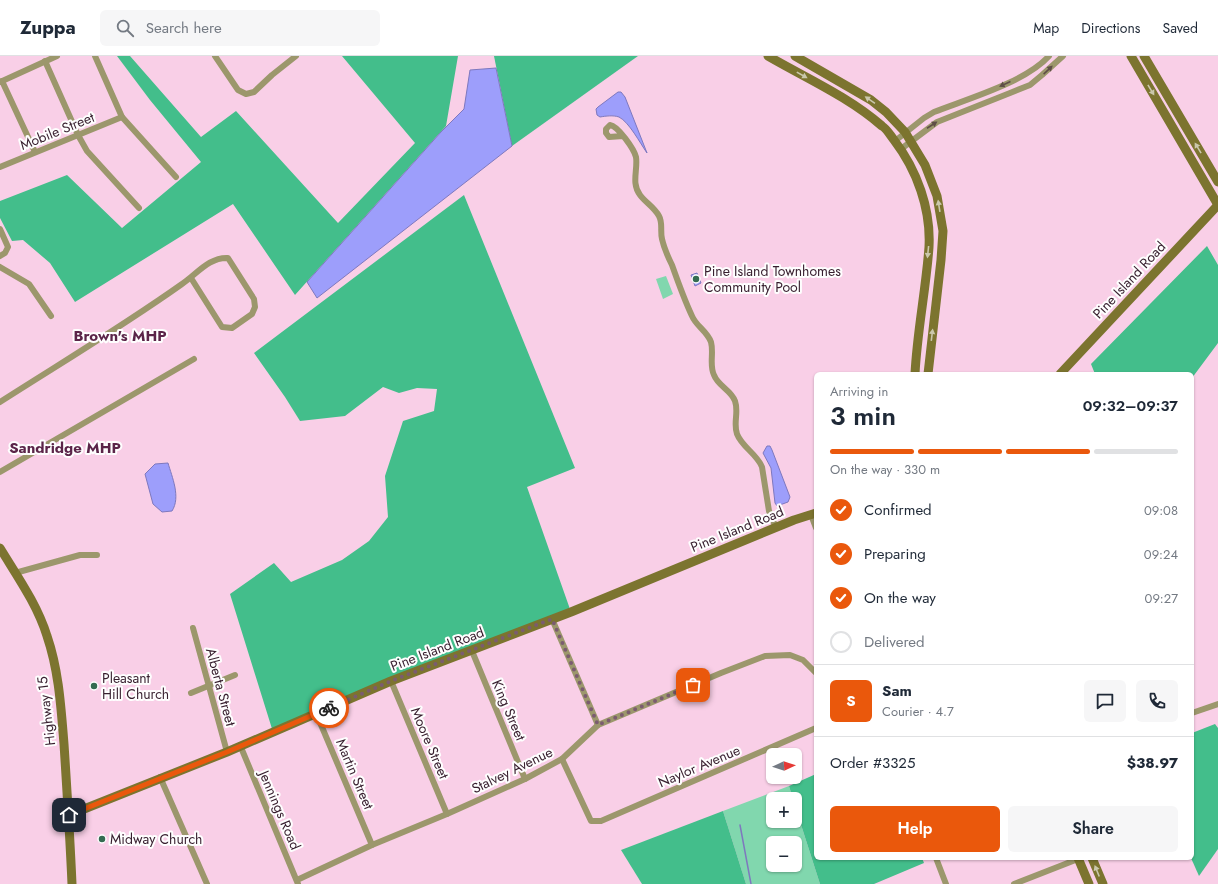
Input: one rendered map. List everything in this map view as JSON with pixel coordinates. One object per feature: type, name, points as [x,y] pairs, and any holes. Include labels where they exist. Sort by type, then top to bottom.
[{"type":"street","points":[[35,152],[1,81],[57,56]]},
{"type":"street","points":[[95,56],[122,117],[176,177]]},
{"type":"street","points":[[215,56],[238,90],[246,94],[254,92],[296,56]]},
{"type":"street","points":[[768,56],[854,104],[884,126],[910,163],[920,186],[925,205],[929,246],[915,372]]},
{"type":"street","points":[[795,56],[871,100],[905,132],[925,165],[937,196],[943,231],[928,372]]},
{"type":"street","points":[[895,141],[905,132],[934,112],[1021,77],[1037,67],[1049,56]]},
{"type":"street","points":[[901,149],[937,122],[1030,84],[1063,56]]},
{"type":"street","points":[[1131,56],[1218,205]]},
{"type":"street","points":[[1144,56],[1218,182]]},
{"type":"street","points":[[45,61],[78,136],[87,151],[139,208]]},
{"type":"street","points":[[961,102],[966,111]]},
{"type":"street","name":"Mobile Street","points":[[0,167],[122,117]]},
{"type":"street","points":[[624,136],[636,157],[635,181],[637,189],[641,196],[658,215],[661,224],[662,239],[692,318],[705,333],[711,343],[713,374],[720,384],[731,393],[734,399],[737,410],[736,428],[739,437],[760,462],[762,467],[769,511],[776,528]]},
{"type":"street","name":"Pine Island Road","points":[[1062,372],[1218,205]]},
{"type":"street","points":[[0,229],[8,247],[5,253],[0,256]]},
{"type":"street","points":[[0,402],[152,306],[191,278],[212,260],[221,257],[228,258],[254,299],[255,307],[252,314],[232,328],[222,327],[191,278]]},
{"type":"street","points":[[0,267],[29,284],[51,316]]},
{"type":"street","points":[[0,472],[194,359]]},
{"type":"street","name":"Pine Island Road","points":[[69,815],[227,752],[240,745],[391,681],[472,651],[813,514]]},
{"type":"street","name":"Highway 15","points":[[0,548],[36,608],[52,651],[60,697],[69,815],[72,884]]},
{"type":"street","points":[[15,573],[80,555],[97,555]]},
{"type":"street","points":[[552,619],[598,725]]},
{"type":"street","name":"Alberta Street","points":[[193,628],[227,752]]},
{"type":"street","name":"King Street","points":[[472,651],[525,779]]},
{"type":"street","name":"Stalvey Avenue","points":[[298,882],[372,845],[448,814],[525,779],[562,759],[598,725],[721,673],[765,656],[790,655],[803,660],[814,671]]},
{"type":"street","points":[[191,693],[235,675]]},
{"type":"street","name":"Moore Street","points":[[391,681],[448,814]]},
{"type":"street","points":[[1194,712],[1218,704]]},
{"type":"street","name":"Martin Street","points":[[316,713],[372,845]]},
{"type":"street","name":"Naylor Avenue","points":[[562,759],[591,821],[601,821],[814,729]]},
{"type":"street","name":"Jennings Road","points":[[240,745],[298,882]]},
{"type":"street","points":[[160,778],[207,884]]},
{"type":"street","points":[[937,860],[946,884]]},
{"type":"street","points":[[1014,884],[1073,860]]},
{"type":"street","points":[[1079,860],[1089,884]]},
{"type":"street","points":[[1093,860],[1103,884]]},
{"type":"green space","points":[[117,56],[130,56],[201,137],[236,111],[338,223],[415,143],[342,56],[458,56],[446,126],[295,295],[233,204],[75,302],[50,263],[23,240],[12,241],[0,218],[0,201],[67,175],[122,228],[201,162],[150,100]]},
{"type":"green space","points":[[494,56],[638,56],[512,146]]},
{"type":"green space","points":[[464,195],[575,468],[527,487],[571,612],[273,732],[230,594],[274,563],[291,582],[342,560],[369,541],[388,517],[385,476],[403,421],[434,411],[437,389],[417,388],[399,393],[383,387],[345,416],[300,421],[254,353]]},
{"type":"green space","points":[[1207,246],[1218,265],[1218,343],[1194,375],[1194,372],[1094,372],[1091,364]]},
{"type":"green space","points":[[666,276],[673,294],[663,299],[656,279]]},
{"type":"green space","points":[[1215,724],[1218,728],[1218,849],[1199,876],[1192,860],[1194,860],[1194,732]]},
{"type":"green space","points":[[814,775],[814,860],[923,860],[924,863],[874,884],[820,884],[802,828],[802,792],[791,792],[789,786],[794,784],[802,784],[802,780]]},
{"type":"green space","points":[[789,786],[791,792],[773,792]]},
{"type":"green space","points":[[766,795],[766,828],[802,828],[820,884],[746,884],[723,811]]},
{"type":"green space","points":[[723,811],[746,884],[642,884],[621,850]]},
{"type":"water","points":[[496,68],[512,146],[317,298],[307,282],[441,132],[464,109],[470,70]]},
{"type":"water","points":[[618,92],[621,92],[625,97],[647,153],[627,123],[617,116],[600,117],[597,115],[596,109]]},
{"type":"water","name":"Pine Island Townhomes Community Pool","points":[[697,273],[701,283],[695,286],[691,275]]},
{"type":"water","points":[[767,446],[770,446],[772,450],[790,497],[788,502],[777,506],[775,503],[771,468],[763,453]]},
{"type":"water","points":[[168,463],[175,487],[176,500],[172,511],[162,512],[153,504],[145,474],[155,464]]},
{"type":"waterway","points":[[740,825],[751,884]]},
{"type":"way so far","points":[[329,708],[391,681],[552,619],[598,725],[693,685]]},
{"type":"place","name":"Pine Island Townhomes Community Pool","points":[[696,279]]},
{"type":"place","name":"Pleasant Hill Church","points":[[94,686]]},
{"type":"place","name":"Midway Church","points":[[102,839]]},
{"type":"district","name":"Brown's MHP","points":[[120,336]]},
{"type":"district","name":"Sandridge MHP","points":[[65,448]]},
{"type":"route","points":[[69,815],[227,752],[240,745],[329,708]]}]
